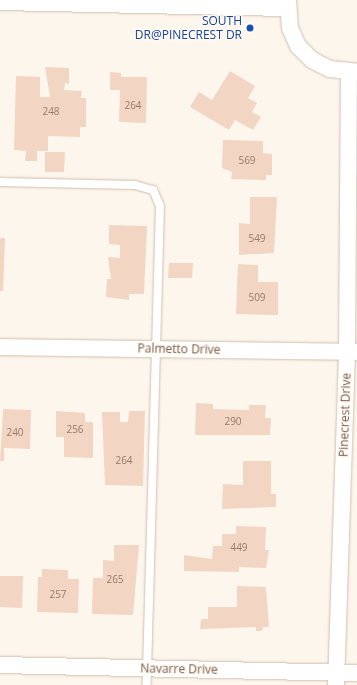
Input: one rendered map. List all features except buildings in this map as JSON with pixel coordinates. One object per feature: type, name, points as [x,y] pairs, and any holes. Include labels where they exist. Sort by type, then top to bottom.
[{"type":"street","points":[[0,2],[288,4],[293,34],[312,60],[330,69],[353,72]]},
{"type":"street","name":"Pinecrest Drive","points":[[337,678],[352,352],[353,72]]},
{"type":"street","name":"Palmetto Drive","points":[[0,347],[352,352]]},
{"type":"street","name":"Navarre Drive","points":[[0,665],[147,668],[337,678],[357,673]]},
{"type":"lane","points":[[0,182],[135,185],[153,190],[160,206],[147,685]]},
{"type":"place","name":"SOUTH DR@PINECREST DR","points":[[250,28]]}]
